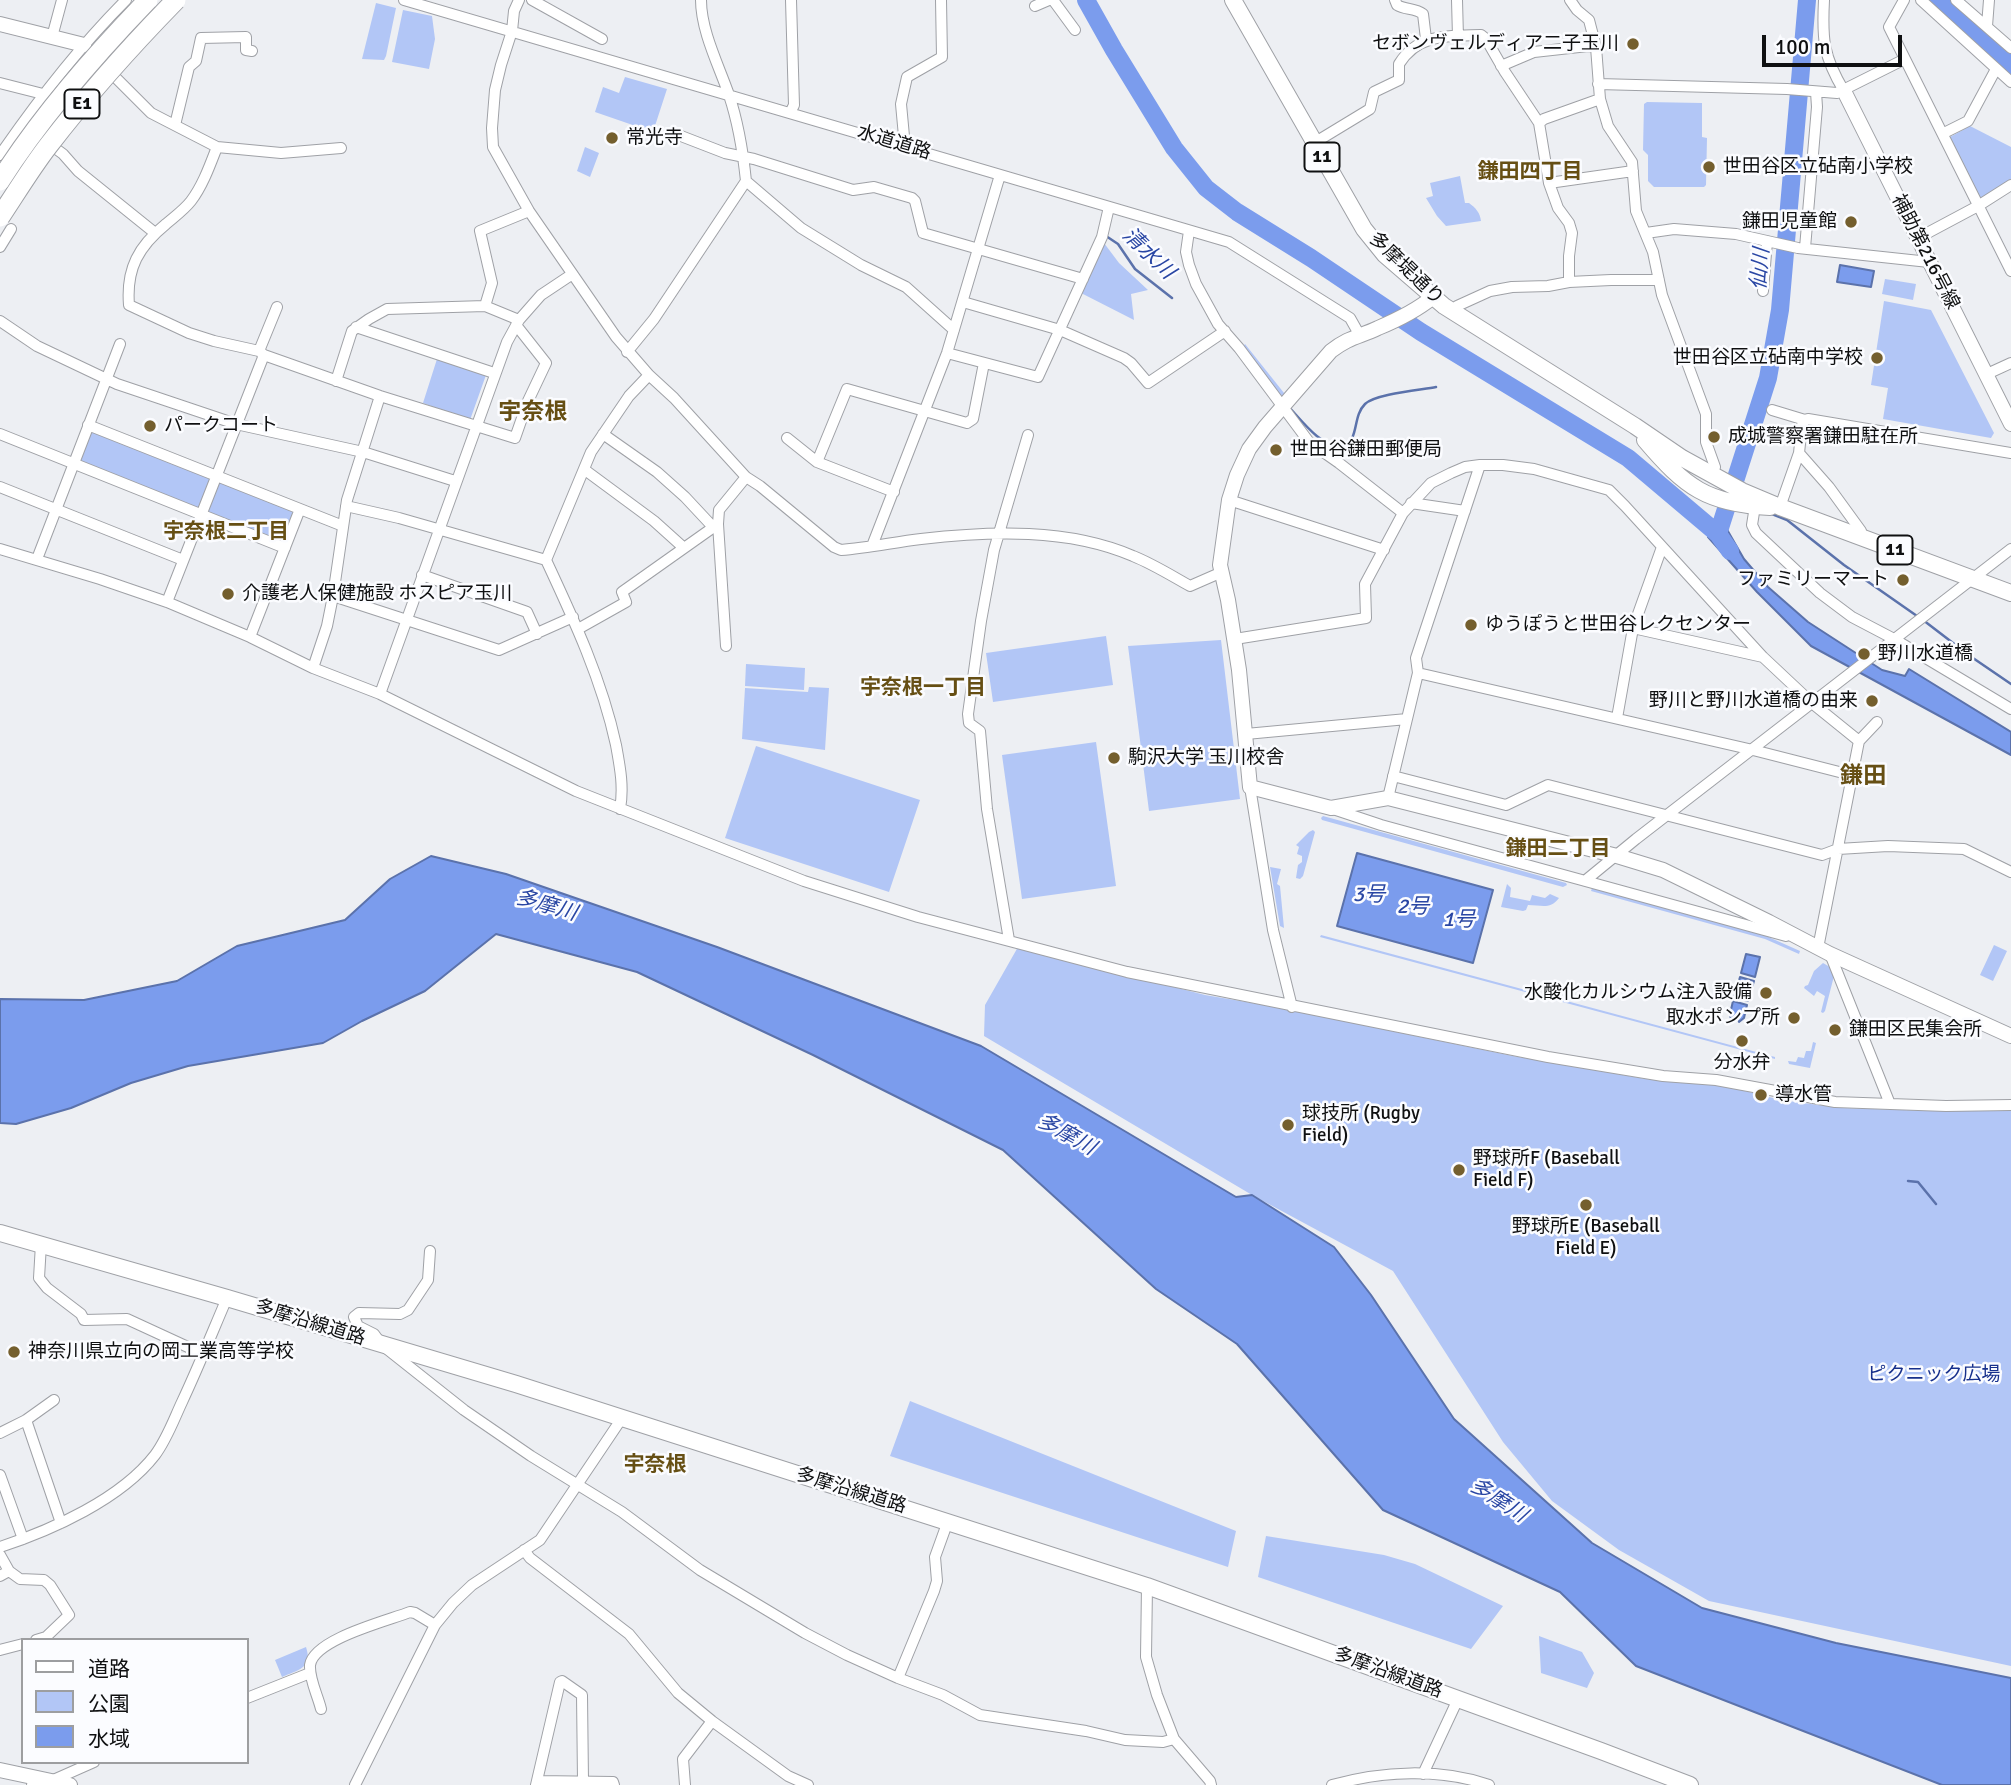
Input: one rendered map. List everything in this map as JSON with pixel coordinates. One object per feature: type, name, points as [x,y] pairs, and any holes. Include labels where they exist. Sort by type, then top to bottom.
[{"type":"highway","name":"E1","points":[[0,181],[65,92],[148,0]]},
{"type":"highway","name":"E1","points":[[6,223],[46,148],[138,39],[176,0]]},
{"type":"main road","name":"多摩堤通り","points":[[1233,0],[1364,229],[1429,300],[1453,312],[1636,426],[1682,458],[1742,491],[2011,593]]},
{"type":"main road","name":"多摩堤通り","points":[[1636,426],[1665,464],[1697,490],[1741,505],[1780,507]]},
{"type":"main road","name":"多摩沿線道路","points":[[0,1233],[516,1384],[948,1521],[1147,1586],[1690,1785]]},
{"type":"street","points":[[52,37],[62,0]]},
{"type":"street","points":[[1,152],[43,94],[126,0]]},
{"type":"street","name":"水道道路","points":[[404,0],[1229,242],[1350,318],[1367,332]]},
{"type":"street","points":[[519,0],[495,90],[493,147],[528,211],[627,352],[674,398],[746,477],[841,550],[923,539],[1000,533],[1056,537],[1096,544],[1133,555],[1190,586],[1222,572]]},
{"type":"street","points":[[532,0],[602,39]]},
{"type":"street","points":[[627,352],[654,319],[746,181],[744,158],[729,96],[701,10],[701,0]]},
{"type":"street","points":[[790,113],[794,105],[791,0]]},
{"type":"street","points":[[905,147],[901,104],[907,77],[942,57],[941,0]]},
{"type":"street","points":[[1035,6],[1051,0],[1075,30]]},
{"type":"street","points":[[1395,0],[1396,5],[1403,9],[1418,10],[1423,14],[1426,39]]},
{"type":"street","points":[[1457,0],[1458,37]]},
{"type":"street","points":[[1570,0],[1589,20],[1596,47],[1600,99],[1608,126],[1632,162],[1636,211],[1653,251],[1662,295],[1706,414],[1706,442],[1717,478]]},
{"type":"street","name":"補助第216号線","points":[[1824,0],[1822,31],[1833,73],[1844,90],[2011,424]]},
{"type":"street","points":[[1904,0],[1889,27],[2011,271]]},
{"type":"street","points":[[1921,0],[2011,82]]},
{"type":"street","points":[[1956,0],[2011,48]]},
{"type":"street","points":[[1987,26],[1989,0]]},
{"type":"street","points":[[0,24],[84,45],[151,113],[217,147],[281,153],[341,148]]},
{"type":"street","points":[[1314,143],[1367,111],[1374,92],[1399,80],[1398,71],[1403,57],[1414,46],[1426,39],[1481,36],[1486,39],[1539,123],[1549,183],[1558,208],[1569,223],[1572,233],[1569,282]]},
{"type":"street","points":[[175,125],[190,67],[196,61],[201,38],[246,37],[246,50],[252,51]]},
{"type":"street","points":[[1501,66],[1534,52],[1596,47]]},
{"type":"street","points":[[1598,84],[1787,89],[1837,93],[1905,59]]},
{"type":"street","points":[[1944,133],[1968,121],[1996,69]]},
{"type":"street","points":[[0,83],[43,94]]},
{"type":"street","points":[[1802,247],[1817,107],[1814,91]]},
{"type":"street","points":[[1539,123],[1600,99]]},
{"type":"street","points":[[21,124],[63,154],[78,172],[155,233]]},
{"type":"street","points":[[681,136],[725,153],[754,159],[853,190],[874,187],[912,198],[923,233],[1083,279]]},
{"type":"street","points":[[217,147],[190,203],[155,233],[132,264],[129,304],[214,341],[261,353],[337,381],[380,396],[515,438],[528,401],[546,363],[518,323],[485,306],[387,309],[352,331],[337,381]]},
{"type":"street","points":[[1549,183],[1633,171]]},
{"type":"street","points":[[872,545],[947,353],[1000,174]]},
{"type":"street","points":[[746,181],[801,228],[861,265],[906,287],[954,330]]},
{"type":"street","points":[[1918,238],[2011,185]]},
{"type":"street","points":[[947,353],[1038,377],[1102,237],[1109,207]]},
{"type":"street","points":[[485,306],[492,283],[480,231],[528,211]]},
{"type":"street","points":[[0,247],[6,223]]},
{"type":"street","points":[[1646,233],[1674,229],[1736,234],[1802,247],[1930,262]]},
{"type":"street","points":[[1189,231],[1186,252],[1189,265],[1219,324],[1309,442],[1403,513]]},
{"type":"street","points":[[1763,291],[1771,242]]},
{"type":"street","points":[[380,694],[507,342],[518,323],[541,295],[571,275]]},
{"type":"street","points":[[1453,312],[1457,306],[1490,291],[1513,287],[1550,286],[1569,282],[1659,280]]},
{"type":"street","points":[[1292,1007],[1273,930],[1250,787],[1235,639],[1220,565],[1229,500],[1249,449],[1332,351],[1345,341],[1410,314],[1429,300]]},
{"type":"street","points":[[963,302],[1060,330],[1124,358],[1148,383],[1225,331]]},
{"type":"street","points":[[167,601],[236,424],[277,307]]},
{"type":"street","points":[[0,321],[37,346],[106,380],[236,424],[363,452],[455,481]]},
{"type":"street","points":[[356,327],[495,373]]},
{"type":"street","points":[[37,559],[120,344]]},
{"type":"street","points":[[1987,374],[2011,362]]},
{"type":"street","points":[[817,462],[848,389],[967,423],[973,419],[984,363]]},
{"type":"street","points":[[546,560],[592,452],[629,396],[649,375]]},
{"type":"street","points":[[313,668],[327,626],[346,506],[380,396]]},
{"type":"street","points":[[1772,410],[1805,420],[2011,453]]},
{"type":"street","points":[[1780,507],[1799,453],[1805,420]]},
{"type":"street","points":[[88,425],[343,526]]},
{"type":"street","points":[[0,434],[285,548]]},
{"type":"street","points":[[603,434],[657,472],[715,526]]},
{"type":"street","points":[[1009,940],[987,809],[980,731],[969,723],[968,714],[981,621],[995,550],[1028,435]]},
{"type":"street","points":[[787,438],[817,462],[894,492]]},
{"type":"street","points":[[1799,453],[1829,487],[1861,531],[1860,537]]},
{"type":"street","points":[[1388,798],[1418,673],[1416,658],[1480,465]]},
{"type":"street","points":[[1235,639],[1366,618],[1366,584],[1403,513],[1431,483],[1465,467],[1503,465],[1534,469],[1609,490],[1763,657],[1812,703],[1859,741]]},
{"type":"street","points":[[585,470],[654,521],[684,548]]},
{"type":"street","points":[[726,646],[715,526],[719,510],[746,477]]},
{"type":"street","points":[[0,487],[183,560]]},
{"type":"street","points":[[1229,500],[1384,550]]},
{"type":"street","points":[[1411,503],[1465,511]]},
{"type":"street","points":[[346,506],[546,560],[578,629],[609,712],[620,763],[623,792],[620,809]]},
{"type":"street","points":[[1755,506],[1752,528],[1820,593],[1852,617],[2011,709]]},
{"type":"street","points":[[250,637],[300,509]]},
{"type":"street","points":[[578,629],[626,602],[622,592],[715,526]]},
{"type":"street","points":[[1617,718],[1633,628],[1662,547]]},
{"type":"street","points":[[0,549],[167,601],[313,668],[380,694],[576,791],[804,881],[918,917],[1127,972],[1548,1057],[1663,1076],[1716,1080],[1835,1102],[1946,1106],[2011,1105]]},
{"type":"street","points":[[1586,880],[2011,549]]},
{"type":"street","points":[[422,575],[527,612],[537,634]]},
{"type":"street","points":[[333,596],[499,650],[573,617]]},
{"type":"street","points":[[1633,628],[1763,657]]},
{"type":"street","points":[[1418,673],[1851,775]]},
{"type":"street","points":[[1246,734],[1407,719]]},
{"type":"street","points":[[1877,722],[1859,741],[1851,775],[1824,951],[1890,1104]]},
{"type":"street","points":[[1393,776],[1506,805],[1548,785],[1822,855],[1838,849],[1888,846],[1964,849],[2011,873]]},
{"type":"street","points":[[1250,787],[1797,937]]},
{"type":"street","points":[[1331,808],[1388,798],[1663,870],[1824,951],[2011,1036]]},
{"type":"street","points":[[41,1244],[39,1278],[47,1288],[81,1314],[84,1320],[127,1319],[203,1354]]},
{"type":"street","points":[[430,1251],[428,1280],[408,1310],[400,1314],[359,1313],[354,1317],[358,1326],[374,1335],[382,1345],[464,1410],[531,1456],[622,1512],[700,1570],[846,1655],[943,1695],[979,1715],[1074,1729],[1125,1740],[1163,1742],[1174,1739]]},
{"type":"street","points":[[0,1547],[81,1514],[142,1470],[156,1453],[175,1418],[227,1298]]},
{"type":"street","points":[[0,1433],[26,1420],[54,1400]]},
{"type":"street","points":[[355,1785],[435,1625],[472,1586],[540,1540],[622,1418]]},
{"type":"street","points":[[26,1420],[61,1523]]},
{"type":"street","points":[[0,1475],[23,1539]]},
{"type":"street","points":[[898,1678],[934,1591],[937,1581],[935,1557],[948,1521]]},
{"type":"street","points":[[524,1550],[530,1558],[629,1634],[678,1693],[788,1776],[808,1785]]},
{"type":"street","points":[[0,1555],[5,1574],[20,1579],[44,1580],[69,1615],[43,1638]]},
{"type":"street","points":[[1147,1586],[1146,1657],[1157,1695],[1174,1739],[1211,1785]]},
{"type":"street","points":[[321,1709],[310,1672],[313,1656],[324,1646],[366,1627],[410,1612],[435,1625]]},
{"type":"street","points":[[0,1650],[21,1645]]},
{"type":"street","points":[[248,1698],[310,1672]]},
{"type":"street","points":[[583,1781],[582,1695],[562,1681],[537,1783],[583,1781],[613,1782],[614,1785]]},
{"type":"street","points":[[1423,1774],[1458,1699]]},
{"type":"street","points":[[685,1785],[683,1759],[712,1721]]},
{"type":"street","points":[[32,1785],[51,1781],[89,1764]]},
{"type":"street","points":[[0,1770],[70,1785]]},
{"type":"street","points":[[1332,1785],[1359,1779],[1423,1774],[1449,1775],[1489,1785]]},
{"type":"street","points":[[779,1785],[788,1776]]},
{"type":"green space","points":[[376,3],[396,8],[386,56],[384,60],[362,59]]},
{"type":"green space","points":[[403,10],[432,16],[435,39],[429,69],[392,62]]},
{"type":"green space","points":[[625,77],[667,89],[653,132],[595,112],[603,87],[619,93]]},
{"type":"green space","points":[[1702,103],[1702,137],[1707,138],[1704,187],[1654,187],[1648,181],[1648,155],[1643,150],[1644,104]]},
{"type":"green space","points":[[1970,126],[2011,147],[2011,179],[1981,200],[1950,137]]},
{"type":"green space","points":[[585,147],[599,153],[590,177],[577,171]]},
{"type":"green space","points":[[1460,176],[1465,203],[1476,209],[1481,221],[1446,226],[1426,198],[1433,196],[1430,183]]},
{"type":"green space","points":[[1104,243],[1119,263],[1148,290],[1131,294],[1134,320],[1081,293]]},
{"type":"green space","points":[[1885,279],[1916,284],[1913,300],[1882,294]]},
{"type":"green space","points":[[1884,301],[1931,310],[1994,433],[1991,438],[1883,419],[1888,388],[1871,385]]},
{"type":"green space","points":[[1245,344],[1288,398],[1281,406],[1240,350]]},
{"type":"green space","points":[[437,359],[486,375],[470,420],[423,403]]},
{"type":"green space","points":[[94,431],[208,476],[210,481],[200,506],[195,508],[82,463],[84,445]]},
{"type":"green space","points":[[222,482],[292,510],[294,515],[284,540],[279,542],[209,514],[207,509],[217,483]]},
{"type":"green space","points":[[1106,636],[1113,685],[993,702],[986,653]]},
{"type":"green space","points":[[1221,640],[1240,799],[1149,811],[1128,646]]},
{"type":"green space","points":[[746,664],[805,668],[804,690],[745,686]]},
{"type":"green space","points":[[809,687],[829,688],[825,750],[742,739],[745,688],[808,692]]},
{"type":"green space","points":[[1096,742],[1116,886],[1022,899],[1002,755]]},
{"type":"green space","points":[[756,746],[920,800],[889,892],[725,838]]},
{"type":"green space","points":[[1323,816],[1567,885],[1563,887],[1322,820]]},
{"type":"green space","points":[[1313,830],[1315,832],[1303,876],[1296,878],[1302,856],[1297,854],[1299,847],[1296,845]]},
{"type":"green space","points":[[1270,867],[1281,869],[1277,884],[1280,886],[1284,928],[1280,926]]},
{"type":"green space","points":[[1507,884],[1511,888],[1510,897],[1530,901],[1532,895],[1545,898],[1550,894],[1559,898],[1549,905],[1528,905],[1523,911],[1501,907]]},
{"type":"green space","points":[[1592,888],[1764,935],[1800,951],[1799,954],[1765,939],[1591,891]]},
{"type":"green space","points":[[1321,935],[1775,1057],[1775,1059],[1320,937]]},
{"type":"green space","points":[[1994,945],[2007,951],[1993,981],[1980,975]]},
{"type":"green space","name":"ピクニック広場","points":[[1018,947],[1205,995],[1513,1056],[1646,1079],[1690,1081],[1781,1100],[1841,1108],[1934,1111],[2011,1108],[2011,1666],[1709,1601],[1619,1550],[1552,1501],[1503,1442],[1393,1271],[1252,1195],[984,1036],[985,1005]]},
{"type":"green space","points":[[1823,963],[1830,967],[1834,976],[1823,1013],[1821,1012],[1825,996],[1817,991],[1814,996],[1804,988],[1814,971]]},
{"type":"green space","points":[[1813,1042],[1816,1043],[1810,1068],[1789,1064],[1788,1061],[1796,1062],[1798,1057],[1804,1058],[1806,1051],[1811,1051]]},
{"type":"green space","points":[[910,1401],[1236,1531],[1228,1567],[890,1456]]},
{"type":"green space","points":[[1266,1536],[1384,1555],[1415,1564],[1503,1606],[1471,1649],[1258,1577]]},
{"type":"green space","points":[[1539,1636],[1582,1652],[1594,1673],[1587,1688],[1541,1673]]},
{"type":"green space","points":[[306,1647],[306,1664],[282,1677],[275,1660]]},
{"type":"water","points":[[1840,265],[1874,271],[1871,287],[1837,282]]},
{"type":"water","points":[[1725,526],[1744,559],[1768,587],[1808,622],[1882,670],[1905,676],[1909,669],[2011,732],[2011,755],[1811,646],[1757,592],[1708,537]]},
{"type":"water","points":[[1357,853],[1493,890],[1473,963],[1337,926]]},
{"type":"water","name":"多摩川","points":[[431,856],[506,874],[717,947],[981,1046],[1236,1197],[1252,1195],[1334,1247],[1371,1295],[1454,1419],[1592,1543],[1702,1608],[1836,1643],[2011,1678],[2011,1785],[1942,1785],[1636,1666],[1560,1592],[1383,1510],[1237,1344],[1156,1289],[1003,1150],[813,1055],[637,972],[496,934],[425,991],[323,1043],[188,1066],[131,1083],[71,1108],[16,1124],[0,1123],[0,999],[84,1000],[177,981],[237,946],[345,920],[390,879]]},
{"type":"water","points":[[1746,954],[1760,957],[1755,977],[1741,973]]},
{"type":"water","points":[[1740,977],[1754,981],[1748,1001],[1734,997]]},
{"type":"water","points":[[1733,1001],[1747,1005],[1744,1018],[1739,1022],[1737,1016],[1731,1020]]},
{"type":"waterway","points":[[1086,0],[1174,148],[1206,188],[1237,212],[1421,332],[1628,458],[1718,534],[1730,551]]},
{"type":"waterway","name":"仙川","points":[[1718,534],[1768,378],[1780,310],[1807,0]]},
{"type":"waterway","points":[[1938,0],[2011,66]]},
{"type":"waterway","name":"清水川","points":[[1106,236],[1118,244],[1135,269],[1172,298]]},
{"type":"waterway","name":"清水川","points":[[1288,406],[1319,438],[1343,448],[1352,439],[1358,415],[1365,404],[1388,395],[1436,387]]},
{"type":"waterway","points":[[1772,514],[1787,520],[1844,565],[1917,616]]},
{"type":"waterway","points":[[1923,620],[2011,684]]},
{"type":"waterway","points":[[1908,1181],[1918,1182],[1936,1204]]},
{"type":"place","name":"セボンヴェルディア二子玉川","points":[[1633,44]]},
{"type":"place","name":"常光寺","points":[[612,138]]},
{"type":"place","name":"世田谷区立砧南小学校","points":[[1709,167]]},
{"type":"place","name":"鎌田児童館","points":[[1851,222]]},
{"type":"place","name":"世田谷区立砧南中学校","points":[[1877,358]]},
{"type":"place","name":"パークコート","points":[[150,426]]},
{"type":"place","name":"成城警察署鎌田駐在所","points":[[1714,437]]},
{"type":"place","name":"世田谷鎌田郵便局","points":[[1276,450]]},
{"type":"place","name":"ファミリーマート","points":[[1903,580]]},
{"type":"place","name":"介護老人保健施設 ホスピア玉川","points":[[228,594]]},
{"type":"place","name":"ゆうぽうと世田谷レクセンター","points":[[1471,625]]},
{"type":"place","name":"野川水道橋","points":[[1864,654]]},
{"type":"place","name":"野川と野川水道橋の由来","points":[[1872,701]]},
{"type":"place","name":"駒沢大学 玉川校舎","points":[[1114,758]]},
{"type":"place","name":"水酸化カルシウム注入設備","points":[[1766,993]]},
{"type":"place","name":"取水ポンプ所","points":[[1794,1018]]},
{"type":"place","name":"鎌田区民集会所","points":[[1835,1030]]},
{"type":"place","name":"分水弁","points":[[1742,1041]]},
{"type":"place","name":"導水管","points":[[1761,1095]]},
{"type":"place","name":"球技所 (Rugby Field)","points":[[1288,1125]]},
{"type":"place","name":"野球所F (Baseball Field F)","points":[[1459,1170]]},
{"type":"place","name":"野球所E (Baseball Field E)","points":[[1586,1205]]},
{"type":"place","name":"神奈川県立向の岡工業高等学校","points":[[14,1352]]},
{"type":"district","name":"鎌田四丁目","points":[[1530,172]]},
{"type":"district","name":"宇奈根","points":[[533,413]]},
{"type":"district","name":"宇奈根二丁目","points":[[226,532]]},
{"type":"district","name":"宇奈根一丁目","points":[[923,688]]},
{"type":"district","name":"鎌田","points":[[1863,777]]},
{"type":"district","name":"鎌田二丁目","points":[[1558,849]]},
{"type":"district","name":"宇奈根","points":[[655,1465]]},
{"type":"water label","name":"3号","points":[[1369,895]]},
{"type":"water label","name":"2号","points":[[1413,907]]},
{"type":"water label","name":"1号","points":[[1459,920]]}]
